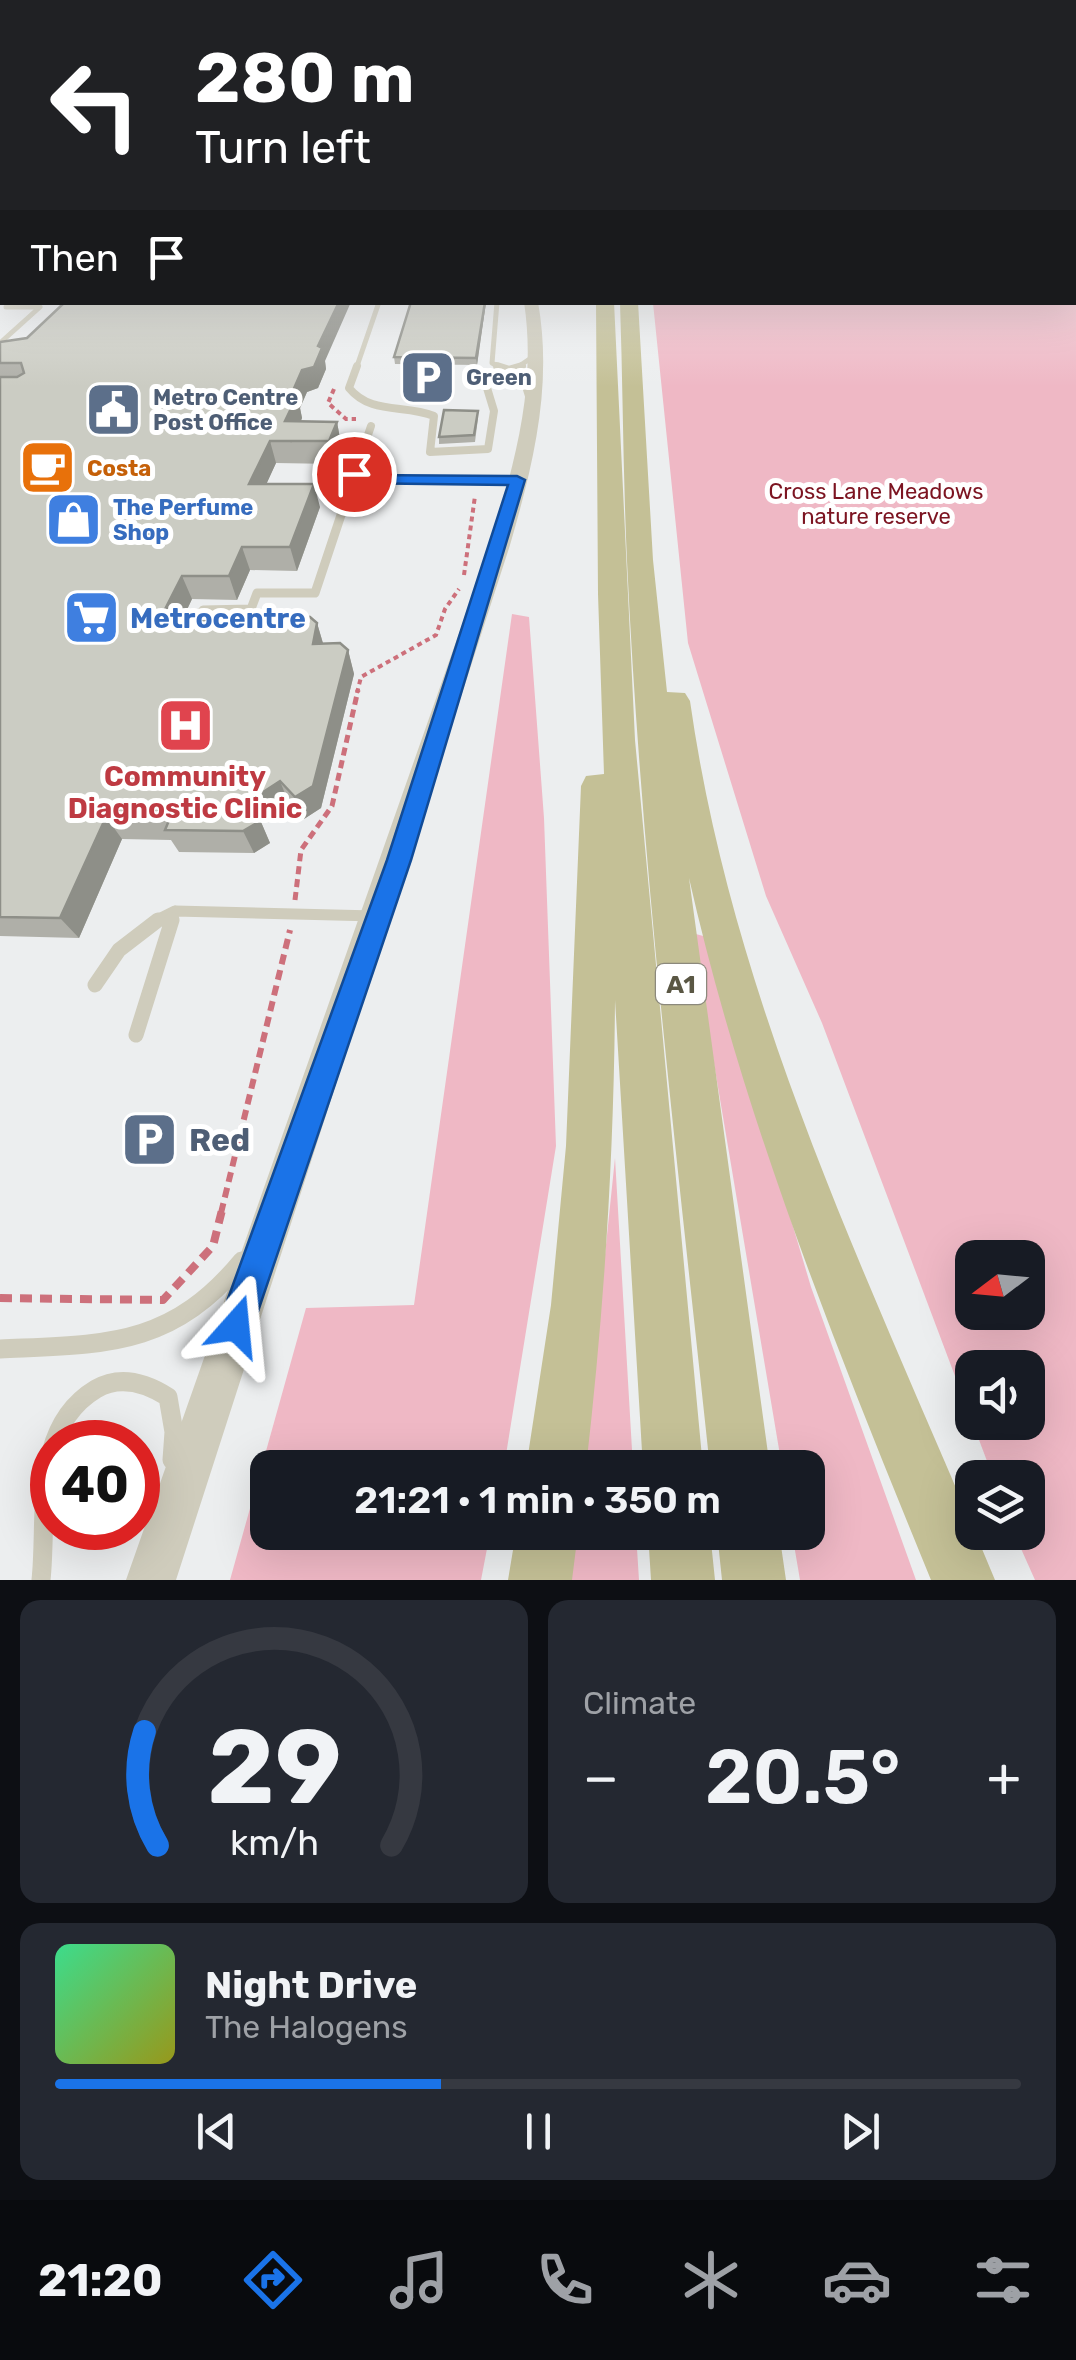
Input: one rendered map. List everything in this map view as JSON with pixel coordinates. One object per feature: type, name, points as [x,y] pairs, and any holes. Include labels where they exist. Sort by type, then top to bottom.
[{"type":"highway","name":"A1","points":[[606,305],[608,548],[623,848],[673,1450]]},
{"type":"highway","name":"A1","points":[[629,305],[640,560],[655,734],[686,1033],[738,1450]]},
{"type":"highway","points":[[640,499],[661,565],[687,788],[746,1030],[794,1171],[862,1345],[963,1580]]},
{"type":"highway","points":[[558,1450],[578,1305],[590,1146],[598,678],[608,548]]},
{"type":"highway","points":[[540,1580],[544,1550]]},
{"type":"highway","points":[[680,1550],[682,1580]]},
{"type":"highway","points":[[750,1550],[754,1580]]},
{"type":"street","points":[[157,1562],[272,1218],[379,916],[517,480],[540,348],[531,305]]},
{"type":"lane","points":[[378,305],[349,384],[358,400],[380,408],[434,416],[430,452],[488,449],[493,415],[488,382],[497,305]]},
{"type":"lane","points":[[0,343],[40,307],[6,307]]},
{"type":"lane","points":[[491,358],[496,367],[519,368],[526,366],[540,348]]},
{"type":"lane","points":[[488,382],[508,376],[526,382],[531,415]]},
{"type":"lane","points":[[194,627],[202,610],[250,609],[257,593],[316,593],[368,422]]},
{"type":"lane","points":[[352,480],[517,480]]},
{"type":"lane","points":[[95,984],[122,945],[147,924],[175,912],[379,916]]},
{"type":"lane","points":[[136,1036],[175,912]]},
{"type":"lane","points":[[0,1349],[114,1340],[151,1334],[181,1322],[208,1303],[272,1218]]},
{"type":"lane","points":[[41,1580],[48,1457],[54,1436],[66,1410],[87,1392],[110,1382],[154,1386],[168,1397],[174,1432],[157,1562]]},
{"type":"path","points":[[335,387],[328,404],[346,418],[368,422]]},
{"type":"path","points":[[0,1298],[163,1300],[213,1246],[294,915],[302,850],[332,806],[361,677],[436,635],[444,623],[446,610],[463,583],[476,487]]},
{"type":"green space","name":"Cross Lane Meadows nature reserve","points":[[653,305],[1076,305],[1076,1580],[1035,1580],[1022,1550],[1045,1550],[1045,1460],[987,1460],[979,1440],[1045,1440],[1045,1350],[955,1350],[955,1376],[822,1023],[766,896],[688,643]]},
{"type":"green space","points":[[512,614],[529,617],[544,818],[556,1146],[507,1450],[266,1450],[306,1308],[414,1305]]},
{"type":"green space","points":[[692,933],[707,937],[811,1287],[916,1580],[800,1580],[795,1550],[825,1550],[825,1450],[779,1450]]},
{"type":"green space","points":[[615,1158],[632,1450],[585,1450]]},
{"type":"green space","points":[[250,1508],[250,1550],[487,1550],[481,1580],[230,1580]]},
{"type":"green space","points":[[574,1550],[637,1550],[639,1580],[571,1580]]},
{"type":"building","name":"Metrocentre","points":[[62,305],[338,305],[318,346],[322,348],[314,367],[302,370],[292,393],[297,396],[285,421],[337,422],[329,441],[270,441],[249,484],[314,484],[290,547],[242,547],[229,576],[182,576],[159,621],[248,622],[252,613],[310,617],[317,623],[313,644],[340,643],[348,650],[313,786],[295,797],[280,781],[245,804],[260,821],[243,831],[165,830],[170,818],[106,817],[60,918],[0,917],[0,377],[24,373],[21,363],[0,363],[0,342],[27,338]]},
{"type":"building","points":[[410,305],[485,305],[476,358],[394,357]]},
{"type":"building","points":[[444,410],[478,411],[474,435],[439,437]]},
{"type":"place","name":"Green","points":[[427,377]]},
{"type":"place","name":"Metro Centre Post Office","points":[[114,410]]},
{"type":"place","name":"Costa","points":[[48,468]]},
{"type":"place","name":"The Perfume Shop","points":[[74,520]]},
{"type":"place","name":"Metrocentre","points":[[91,618]]},
{"type":"place","name":"Community Diagnostic Clinic","points":[[185,725]]},
{"type":"place","name":"Red","points":[[150,1140]]},
{"type":"route","points":[[236,1326],[399,860],[517,480],[352,480],[354,474]]}]
